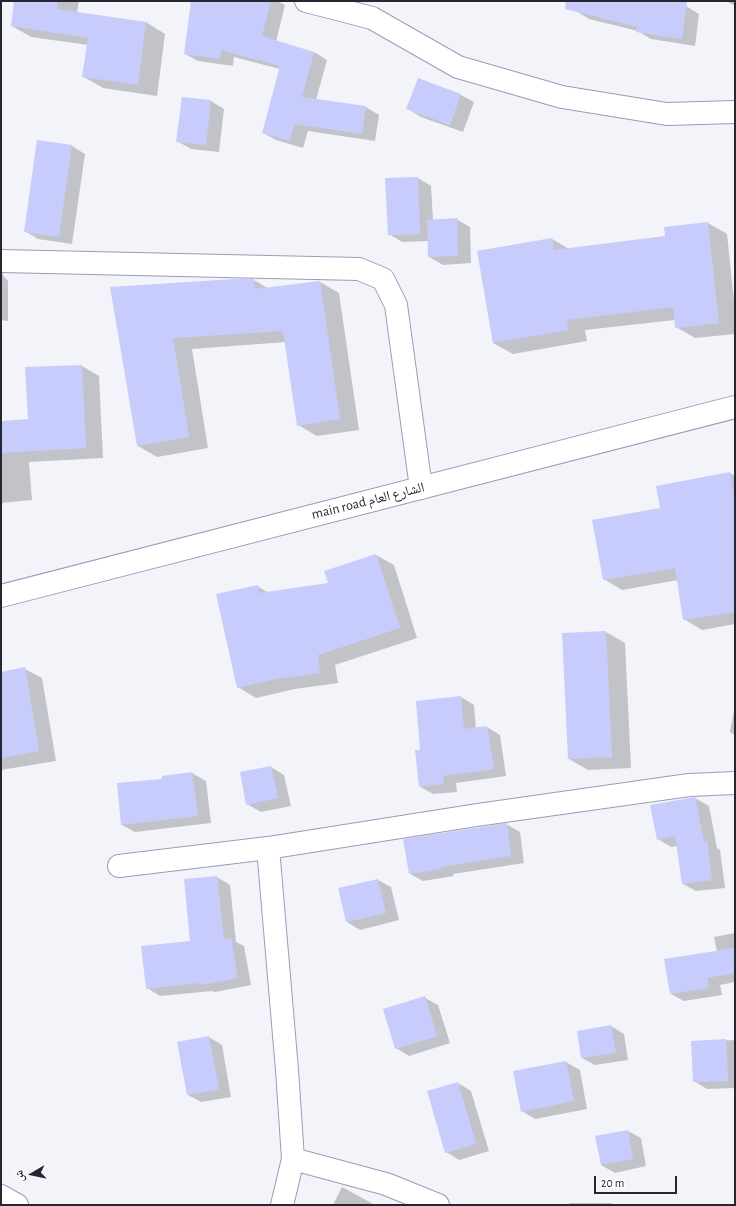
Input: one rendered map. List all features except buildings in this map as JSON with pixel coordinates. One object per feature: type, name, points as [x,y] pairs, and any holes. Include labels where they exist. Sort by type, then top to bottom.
[{"type":"main road","points":[[306,1],[373,10],[458,67],[562,97],[666,114],[735,112]]},
{"type":"main road","points":[[1,261],[359,269],[383,279],[396,305],[421,488]]},
{"type":"main road","name":"main road الشارع العام","points":[[1,596],[735,407]]},
{"type":"main road","points":[[119,866],[268,848],[477,814],[689,784],[735,782]]},
{"type":"main road","points":[[268,848],[293,1159],[282,1205]]},
{"type":"main road","points":[[293,1159],[386,1184],[438,1205]]},
{"type":"main road","points":[[1,1196],[17,1205]]}]
